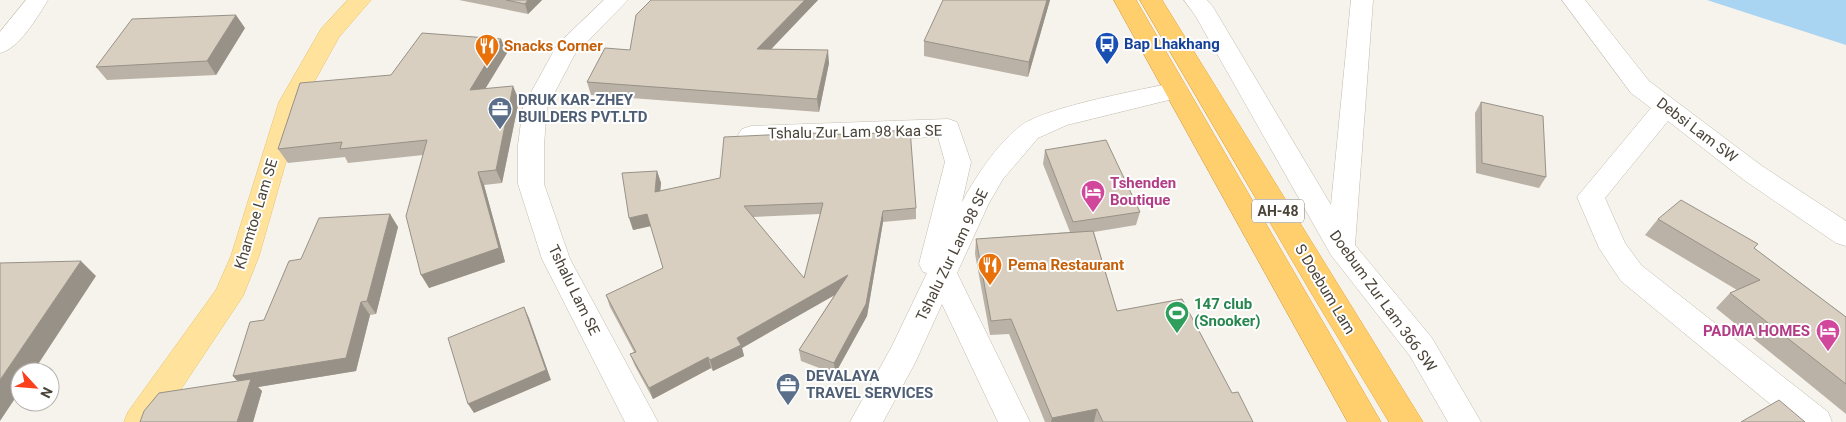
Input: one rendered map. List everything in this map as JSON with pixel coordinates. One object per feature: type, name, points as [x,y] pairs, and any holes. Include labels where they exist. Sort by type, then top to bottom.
[{"type":"highway","name":"S Doebum Lam","points":[[1125,0],[1365,422]]},
{"type":"highway","name":"S Doebum Lam","points":[[1151,0],[1323,288],[1407,422]]},
{"type":"main road","name":"Khamtoe Lam SE","points":[[140,422],[228,296],[245,256],[291,102],[329,34],[360,0]]},
{"type":"street","points":[[0,46],[27,16],[38,0]]},
{"type":"street","name":"Tshalu Lam SE","points":[[617,0],[565,50],[535,107],[531,145],[531,184],[556,260],[642,422]]},
{"type":"street","name":"Doebum Zur Lam 366 SW","points":[[1195,0],[1205,12],[1340,247],[1421,347],[1466,422]]},
{"type":"street","points":[[1340,247],[1362,0]]},
{"type":"street","name":"Debsi Lam SW","points":[[1573,0],[1640,86],[1665,107],[1753,172],[1846,234]]},
{"type":"street","name":"Tshalu Zur Lam 98 SE","points":[[866,422],[923,315],[976,201],[994,172],[1029,132],[1060,118],[1176,90]]},
{"type":"street","points":[[1665,107],[1591,196],[1613,248],[1631,273],[1816,422]]},
{"type":"street","name":"Tshalu Zur Lam 98 Kaa SE","points":[[750,135],[948,128],[958,162],[923,315]]},
{"type":"street","points":[[942,273],[1014,422]]},
{"type":"water","points":[[1707,0],[1846,0],[1846,45]]},
{"type":"building","points":[[506,0],[528,0],[525,4]]},
{"type":"building","points":[[651,0],[805,0],[757,49],[828,50],[817,99],[587,82],[605,48],[630,50],[636,15]]},
{"type":"building","points":[[943,0],[1047,0],[1029,62],[924,41]]},
{"type":"building","points":[[236,15],[207,61],[96,67],[132,19]]},
{"type":"building","points":[[422,33],[501,39],[470,90],[513,86],[496,170],[478,172],[499,248],[421,275],[406,216],[427,140],[340,149],[342,142],[278,149],[300,83],[391,75]]},
{"type":"building","points":[[1481,102],[1543,116],[1546,177],[1482,163]]},
{"type":"building","points":[[910,129],[916,208],[883,211],[866,304],[834,363],[799,350],[848,275],[737,338],[741,345],[710,360],[708,357],[649,388],[630,354],[636,352],[606,295],[663,268],[647,214],[629,218],[622,173],[657,171],[655,192],[720,178],[724,137],[810,133],[858,135]],"holes":[[[823,203],[804,278],[744,206]]]},
{"type":"building","points":[[1106,140],[1140,212],[1073,222],[1045,150]]},
{"type":"building","points":[[1681,200],[1758,244],[1754,248],[1846,317],[1846,384],[1730,293],[1760,280],[1658,219]]},
{"type":"building","points":[[390,214],[367,301],[361,302],[346,358],[233,376],[250,322],[264,320],[289,261],[301,259],[319,218]]},
{"type":"building","points":[[1093,231],[1117,311],[1182,299],[1232,393],[1238,392],[1253,422],[1103,422],[1097,409],[1052,418],[1011,319],[991,321],[976,239]]},
{"type":"building","points":[[81,261],[12,362],[10,362],[10,365],[0,380],[0,263]]},
{"type":"building","points":[[524,307],[546,370],[468,404],[448,338]]},
{"type":"building","points":[[251,379],[237,422],[140,422],[144,411],[159,393]]},
{"type":"building","points":[[1779,400],[1805,422],[1741,422]]},
{"type":"place","name":"Bap Lhakhang","points":[[1107,65]]},
{"type":"place","name":"Snacks Corner","points":[[487,67]]},
{"type":"place","name":"DRUK KAR-ZHEY BUILDERS PVT.LTD","points":[[500,130]]},
{"type":"place","name":"Tshenden Boutique","points":[[1093,213]]},
{"type":"place","name":"Pema Restaurant","points":[[990,286]]},
{"type":"place","name":"147 club (Snooker)","points":[[1177,334]]},
{"type":"place","name":"PADMA HOMES","points":[[1828,352]]},
{"type":"place","name":"DEVALAYA TRAVEL SERVICES","points":[[788,406]]}]
